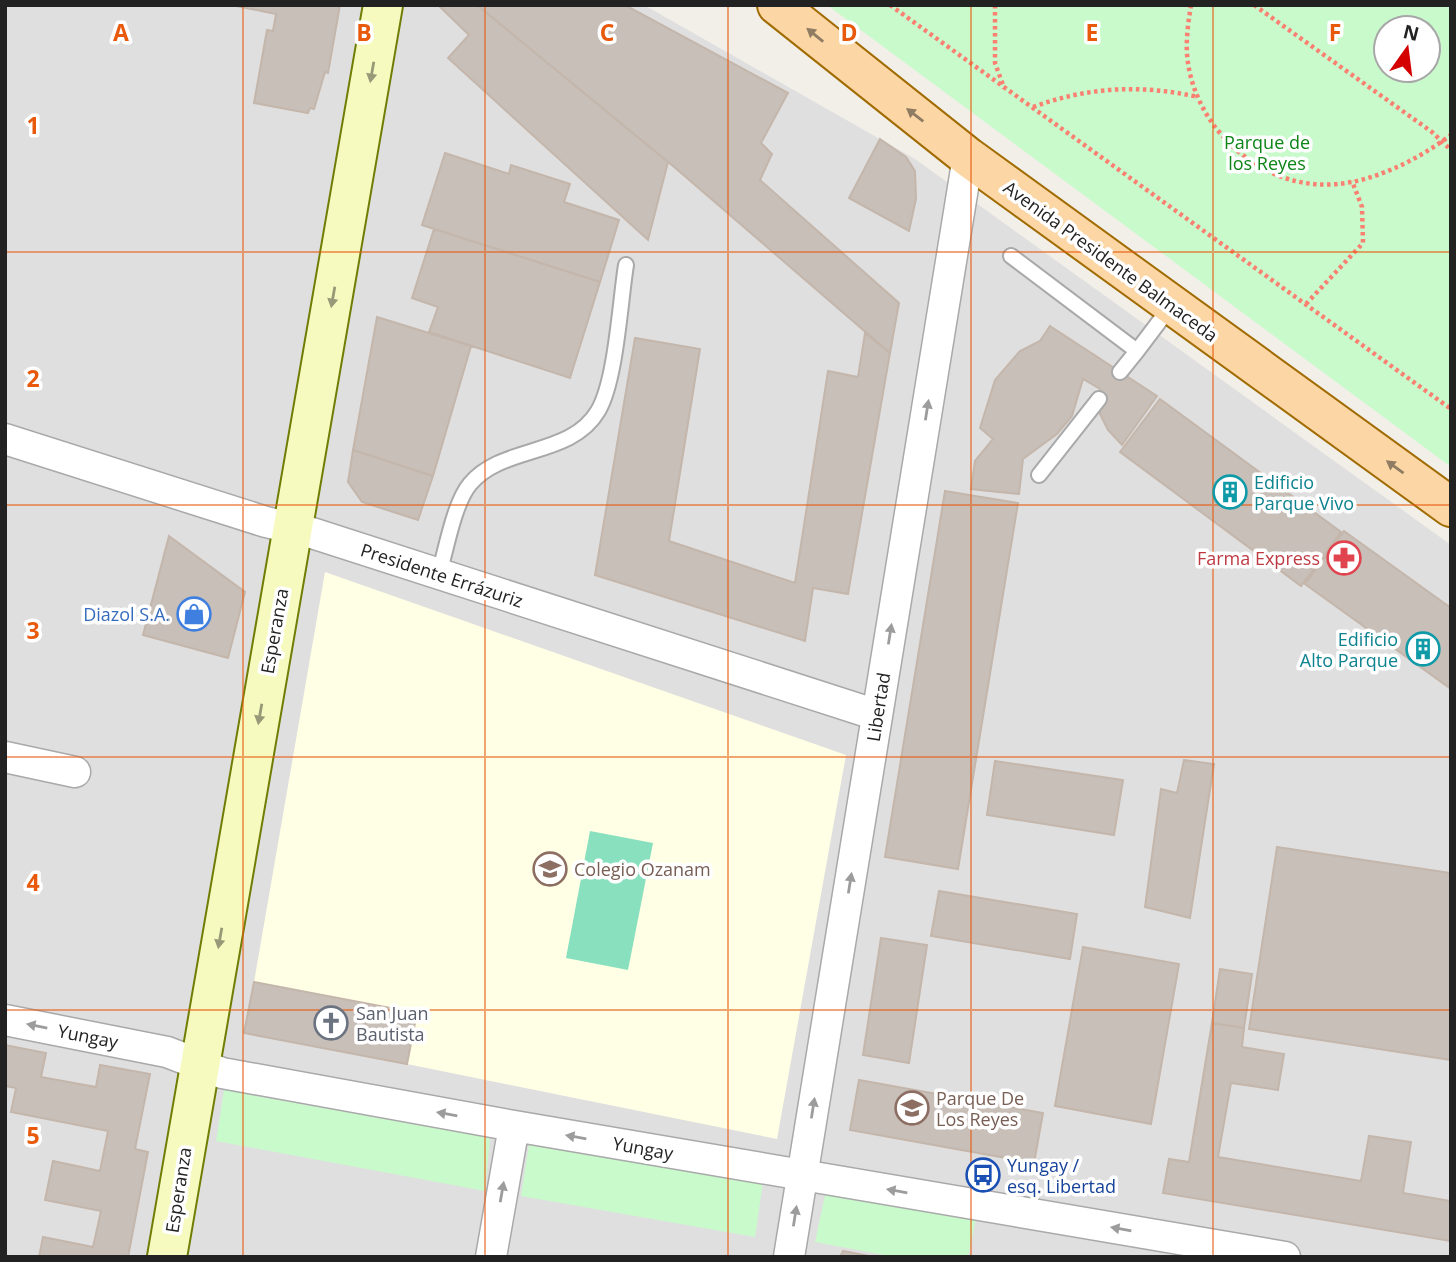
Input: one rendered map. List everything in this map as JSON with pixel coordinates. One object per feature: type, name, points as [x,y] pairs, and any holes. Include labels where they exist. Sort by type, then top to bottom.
[{"type":"main road","name":"Esperanza","points":[[167,1257],[383,5]]},
{"type":"main road","name":"Avenida Presidente Balmaceda","points":[[777,5],[968,157],[1451,507]]},
{"type":"street","name":"Libertad","points":[[789,1257],[968,157]]},
{"type":"street","name":"Presidente Errázuriz","points":[[5,439],[439,574],[877,715]]},
{"type":"street","points":[[5,757],[75,772]]},
{"type":"street","name":"Yungay","points":[[5,1020],[167,1052],[222,1073],[802,1175],[1173,1247],[1285,1257]]},
{"type":"street","points":[[491,1257],[514,1126]]},
{"type":"lane","points":[[1011,256],[1137,351]]},
{"type":"lane","points":[[439,574],[461,499],[470,484],[493,467],[575,435],[597,413],[608,382],[626,265]]},
{"type":"lane","points":[[1120,372],[1171,305]]},
{"type":"lane","points":[[1039,475],[1099,399]]},
{"type":"path","points":[[890,5],[1451,409]]},
{"type":"path","points":[[995,5],[995,63],[1004,89]]},
{"type":"path","points":[[1191,5],[1186,41],[1188,64],[1198,97],[1220,134],[1254,163],[1301,182],[1322,184],[1352,181],[1390,169],[1451,135]]},
{"type":"path","points":[[1254,5],[1451,150]]},
{"type":"path","points":[[1032,108],[1069,94],[1120,88],[1198,97]]},
{"type":"path","points":[[1306,304],[1363,243],[1362,207],[1352,181]]},
{"type":"shaded area","points":[[5,5],[644,5],[915,159],[1451,545],[1451,1257],[5,1257]]},
{"type":"shaded area","name":"Colegio Ozanam","points":[[325,572],[846,755],[777,1139],[407,1064],[416,1013],[254,982]]},
{"type":"green space","name":"Parque de los Reyes","points":[[827,5],[1451,5],[1451,467]]},
{"type":"green space","points":[[590,831],[653,843],[628,970],[566,958]]},
{"type":"green space","points":[[224,1090],[490,1138],[485,1191],[216,1141]]},
{"type":"green space","points":[[529,1145],[763,1182],[755,1237],[521,1196]]},
{"type":"green space","points":[[826,1191],[976,1219],[968,1257],[895,1257],[815,1242]]},
{"type":"building","points":[[231,5],[340,5],[328,73],[325,72],[314,109],[310,108],[308,113],[254,103],[267,30],[273,31],[276,14]]},
{"type":"building","points":[[438,5],[477,5],[668,162],[648,240],[448,58],[469,35]]},
{"type":"building","points":[[477,5],[625,5],[788,93],[761,143],[772,154],[760,180],[899,303],[890,353],[673,166]]},
{"type":"building","points":[[880,139],[906,157],[915,171],[916,199],[909,231],[849,198]]},
{"type":"building","points":[[445,153],[509,174],[511,165],[570,184],[564,202],[619,220],[600,282],[422,225]]},
{"type":"building","points":[[434,229],[600,282],[570,378],[429,332],[438,307],[412,298]]},
{"type":"building","points":[[377,317],[471,346],[433,476],[353,450]]},
{"type":"building","points":[[1050,326],[1157,396],[1122,445],[1108,430],[1100,414],[1100,389],[1083,379],[1072,416],[1057,434],[1023,459],[1019,494],[971,489],[975,461],[993,439],[980,428],[995,380],[1020,351],[1040,341]]},
{"type":"building","points":[[865,333],[890,353],[848,594],[813,588],[805,641],[595,575],[635,338],[700,349],[669,541],[795,583],[828,371],[858,377]]},
{"type":"building","name":"Edificio Parque Vivo","points":[[1160,399],[1341,532],[1301,586],[1120,452]]},
{"type":"building","points":[[353,450],[433,476],[418,520],[362,502],[348,482]]},
{"type":"building","points":[[945,491],[1018,503],[958,869],[885,857]]},
{"type":"building","name":"Edificio Alto Parque","points":[[1344,531],[1451,608],[1451,689],[1305,584]]},
{"type":"building","name":"Diazol S.A.","points":[[169,536],[245,592],[228,658],[143,635]]},
{"type":"building","points":[[1184,760],[1214,764],[1190,918],[1145,907],[1161,789],[1177,793]]},
{"type":"building","points":[[995,761],[1123,780],[1114,835],[987,815]]},
{"type":"building","points":[[1277,847],[1451,873],[1451,1060],[1249,1029]]},
{"type":"building","points":[[939,891],[1077,914],[1070,959],[931,936]]},
{"type":"building","points":[[881,938],[927,945],[909,1063],[863,1055]]},
{"type":"building","points":[[1083,947],[1179,964],[1151,1124],[1055,1106]]},
{"type":"building","points":[[1220,969],[1252,974],[1244,1028],[1212,1023]]},
{"type":"building","name":"San Juan Bautista","points":[[254,982],[417,1013],[407,1064],[244,1033]]},
{"type":"building","points":[[1212,1023],[1244,1028],[1242,1047],[1284,1054],[1278,1090],[1231,1083],[1218,1157],[1361,1181],[1369,1136],[1411,1142],[1403,1193],[1451,1201],[1451,1241],[1163,1193],[1169,1159],[1189,1162]]},
{"type":"building","points":[[5,1045],[46,1053],[41,1077],[96,1087],[100,1065],[150,1074],[135,1149],[148,1152],[128,1257],[39,1257],[43,1237],[93,1247],[101,1211],[45,1200],[53,1161],[100,1171],[108,1131],[11,1112],[16,1088],[5,1086]]},
{"type":"building","points":[[859,1080],[1043,1113],[1034,1163],[850,1130]]},
{"type":"building","points":[[843,1251],[874,1257],[840,1257]]},
{"type":"place","name":"Edificio Parque Vivo","points":[[1230,492]]},
{"type":"place","name":"Farma Express","points":[[1344,558]]},
{"type":"place","name":"Diazol S.A.","points":[[194,614]]},
{"type":"place","name":"Edificio Alto Parque","points":[[1423,649]]},
{"type":"place","name":"Colegio Ozanam","points":[[550,869]]},
{"type":"place","name":"San Juan Bautista","points":[[331,1023]]},
{"type":"place","name":"Parque De Los Reyes","points":[[912,1108]]},
{"type":"place","name":"Yungay / esq. Libertad","points":[[983,1175]]}]
